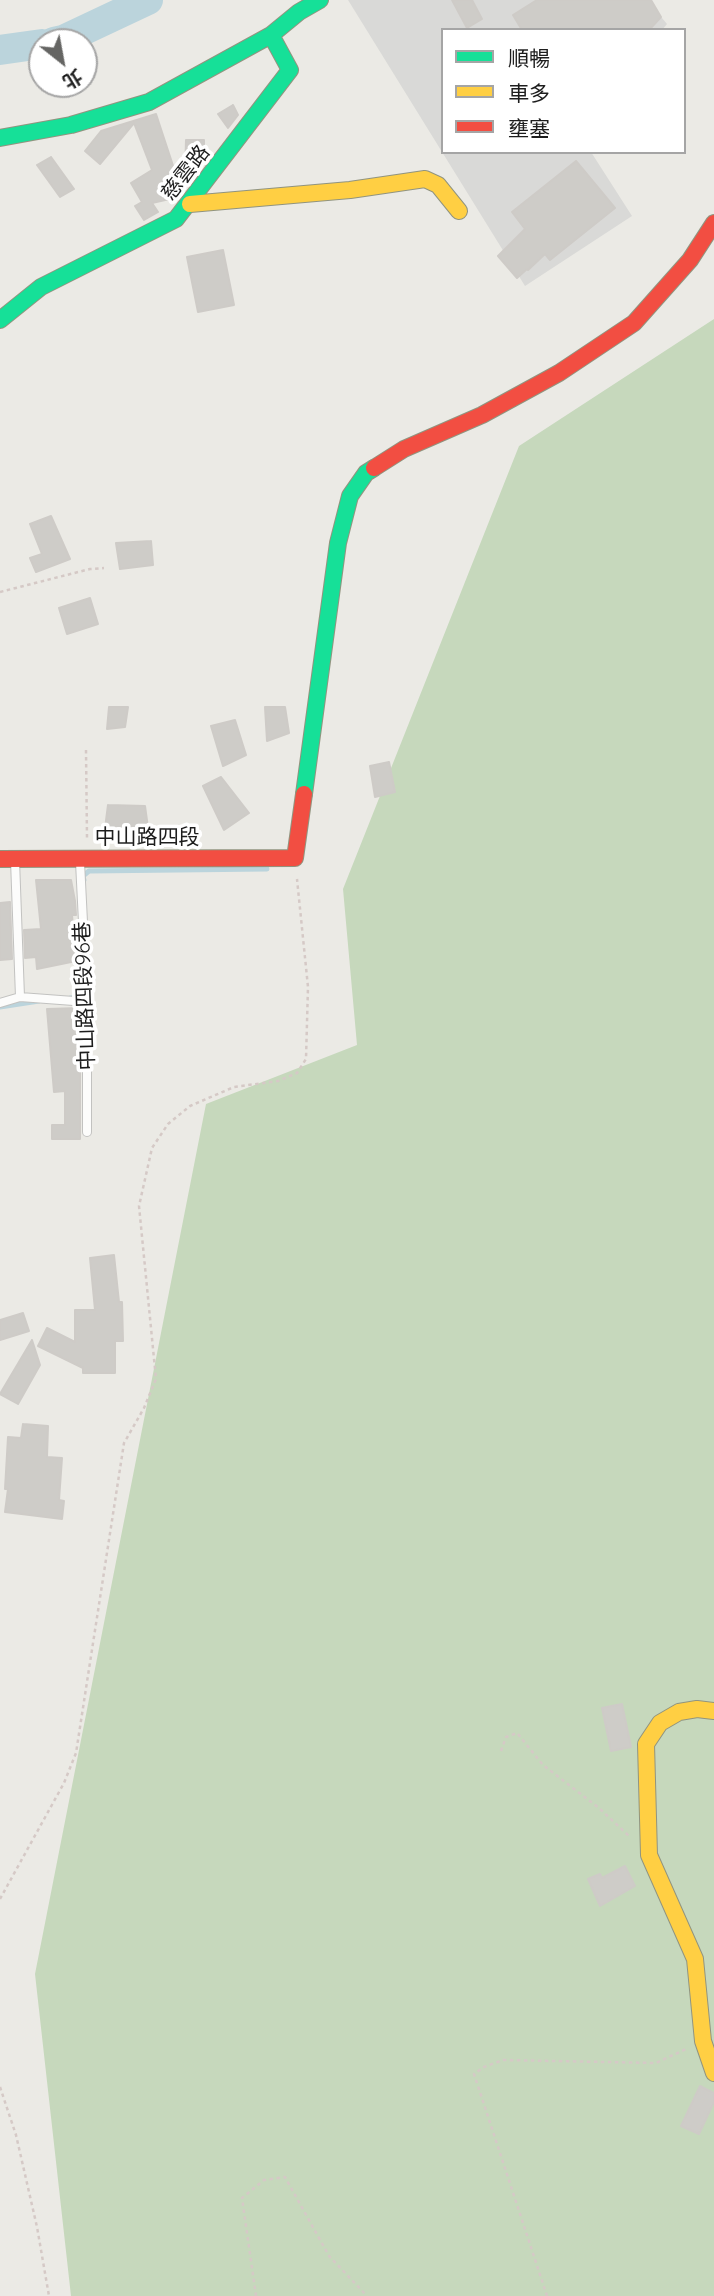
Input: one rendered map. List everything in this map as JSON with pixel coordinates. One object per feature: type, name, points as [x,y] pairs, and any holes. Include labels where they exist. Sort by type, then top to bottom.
[{"type":"street","points":[[0,138],[71,125],[149,102],[271,35],[299,12],[320,0]]},
{"type":"street","name":"慈雲路","points":[[0,320],[41,287],[176,219],[290,70],[271,35]]},
{"type":"street","points":[[190,204],[350,190],[425,179],[438,185],[459,211]]},
{"type":"street","points":[[295,858],[338,543],[350,495],[366,473],[404,449],[482,415],[559,373],[634,323],[690,260],[714,223]]},
{"type":"street","name":"中山路四段","points":[[8,859],[295,858]]},
{"type":"street","points":[[714,1711],[697,1709],[679,1712],[660,1723],[646,1744],[649,1855],[695,1959],[703,2041],[714,2073]]},
{"type":"lane","points":[[8,859],[20,997]]},
{"type":"lane","name":"中山路四段96巷","points":[[83,859],[88,1132]]},
{"type":"lane","points":[[0,1003],[20,997],[87,1002]]},
{"type":"path","points":[[0,592],[90,569],[104,568]]},
{"type":"path","points":[[83,859],[86,750]]},
{"type":"path","points":[[0,1899],[64,1783],[76,1752],[124,1443],[144,1408],[156,1379],[139,1206],[152,1148],[168,1124],[190,1106],[234,1087],[278,1081],[288,1077],[297,1073],[306,1059],[308,987],[295,858]]},
{"type":"path","points":[[500,1751],[506,1737],[517,1733],[543,1765],[599,1808],[629,1836]]},
{"type":"path","points":[[547,2296],[474,2074],[503,2060],[656,2063],[703,2041]]},
{"type":"path","points":[[0,2087],[16,2135],[50,2296]]},
{"type":"path","points":[[256,2296],[242,2198],[264,2180],[285,2177],[329,2256],[367,2296]]},
{"type":"shaded area","points":[[348,0],[647,0],[667,24],[664,28],[441,28],[441,150]]},
{"type":"shaded area","points":[[443,154],[592,154],[632,216],[525,286]]},
{"type":"green space","points":[[714,319],[714,2296],[71,2296],[35,1974],[206,1104],[357,1045],[343,889],[519,446]]},
{"type":"building","points":[[452,0],[472,0],[482,19],[467,28]]},
{"type":"building","points":[[537,0],[651,0],[661,17],[651,28],[521,28],[513,15]]},
{"type":"building","points":[[233,105],[238,115],[228,128],[218,114]]},
{"type":"building","points":[[156,114],[181,190],[174,198],[152,203],[158,212],[144,220],[135,206],[142,202],[131,183],[152,170],[134,123],[100,164],[85,151],[101,131]]},
{"type":"building","points":[[186,140],[204,140],[204,159],[193,174],[185,174]]},
{"type":"building","points":[[51,157],[74,189],[60,197],[37,165]]},
{"type":"building","points":[[576,161],[615,208],[550,260],[545,254],[517,278],[498,256],[525,229],[512,212]]},
{"type":"building","points":[[223,250],[234,305],[198,312],[187,257]]},
{"type":"building","points":[[51,516],[70,559],[36,572],[30,558],[42,554],[30,524]]},
{"type":"building","points":[[151,541],[153,565],[120,569],[116,543]]},
{"type":"building","points":[[90,598],[98,624],[67,634],[59,608]]},
{"type":"building","points":[[109,707],[128,707],[125,727],[107,729]]},
{"type":"building","points":[[265,707],[285,707],[289,733],[267,741]]},
{"type":"building","points":[[235,720],[246,755],[223,766],[211,726]]},
{"type":"building","points":[[389,762],[395,792],[375,797],[370,766]]},
{"type":"building","points":[[221,777],[249,813],[224,830],[203,786]]},
{"type":"building","points":[[108,805],[145,806],[149,835],[104,836]]},
{"type":"building","points":[[36,880],[71,880],[76,915],[72,915],[76,961],[37,969],[36,957],[25,958],[24,930],[41,929]]},
{"type":"building","points":[[10,902],[12,959],[0,960],[0,903]]},
{"type":"building","points":[[80,1008],[80,1139],[52,1139],[52,1125],[65,1125],[65,1091],[54,1092],[47,1009]]},
{"type":"building","points":[[114,1255],[119,1302],[122,1302],[123,1341],[115,1341],[115,1373],[83,1373],[83,1368],[38,1346],[47,1328],[75,1342],[75,1310],[95,1310],[90,1258]]},
{"type":"building","points":[[23,1313],[29,1331],[0,1340],[0,1320]]},
{"type":"building","points":[[32,1340],[40,1365],[18,1404],[0,1394]]},
{"type":"building","points":[[23,1424],[48,1426],[47,1457],[62,1458],[59,1500],[64,1501],[62,1519],[5,1512],[8,1437],[21,1438]]},
{"type":"building","points":[[622,1704],[631,1747],[611,1751],[602,1708]]},
{"type":"building","points":[[625,1866],[635,1886],[600,1906],[588,1879],[600,1874],[602,1878]]},
{"type":"building","points":[[700,2086],[714,2093],[714,2102],[699,2134],[681,2126]]},
{"type":"waterway","points":[[88,28],[148,0]]},
{"type":"waterway","points":[[0,50],[28,46]]},
{"type":"waterway","points":[[84,880],[83,876],[89,871],[267,869]]},
{"type":"waterway","points":[[70,998],[78,997],[87,987]]},
{"type":"waterway","points":[[0,1007],[39,1001]]},
{"type":"traffic: fast","points":[[0,138],[71,125],[149,102],[271,35],[299,12],[320,0]]},
{"type":"traffic: fast","points":[[0,320],[41,287],[176,219],[290,70],[271,35]]},
{"type":"traffic: fast","points":[[304,794],[338,543],[350,496],[366,473],[374,468]]},
{"type":"traffic: slow","points":[[190,204],[350,190],[425,179],[438,185],[459,211]]},
{"type":"traffic: slow","points":[[714,1711],[697,1709],[679,1712],[660,1723],[646,1744],[649,1855],[695,1959],[703,2041],[714,2073]]},
{"type":"traffic: jam","points":[[374,468],[404,449],[482,415],[559,373],[634,323],[690,260],[714,223]]},
{"type":"traffic: jam","points":[[0,859],[295,858],[304,794]]}]
